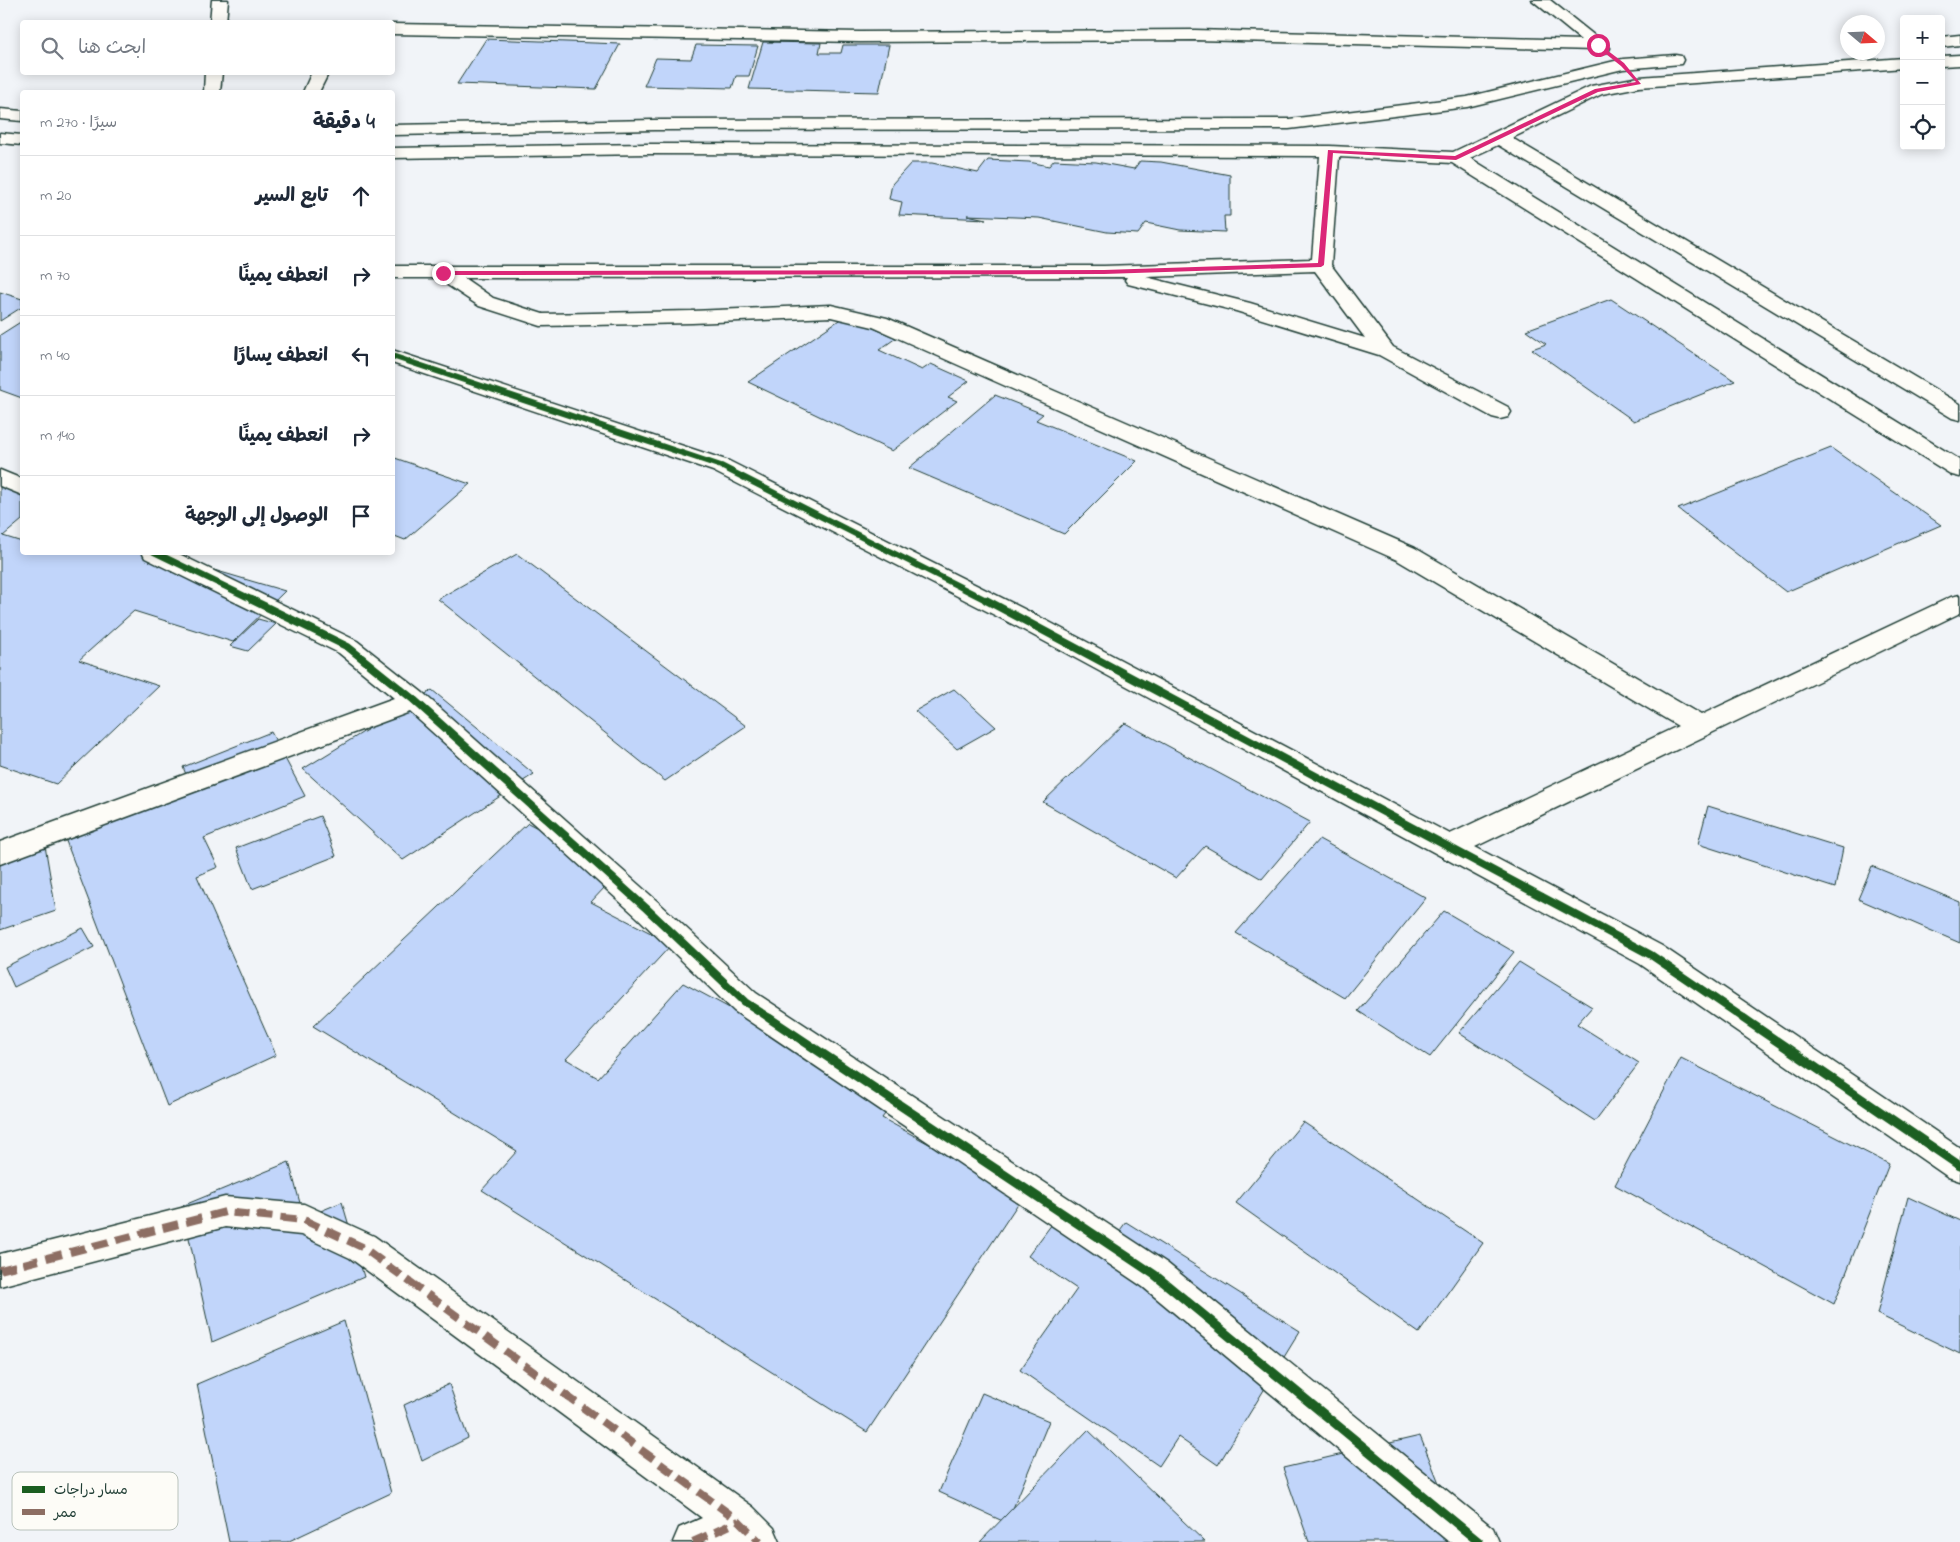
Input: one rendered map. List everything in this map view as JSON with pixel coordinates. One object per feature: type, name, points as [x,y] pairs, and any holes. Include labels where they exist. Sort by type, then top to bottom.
[{"type":"street","points":[[218,20],[220,0]]},
{"type":"street","points":[[1540,0],[1623,64],[1639,82]]},
{"type":"street","points":[[395,28],[860,37],[1195,35],[1598,45]]},
{"type":"street","points":[[1945,42],[1960,40]]},
{"type":"street","points":[[395,130],[654,125],[1289,124],[1467,102],[1623,64],[1690,59]]},
{"type":"street","points":[[1945,61],[1960,60]]},
{"type":"street","points":[[395,153],[647,149],[1330,151],[1456,158],[1597,90],[1639,82],[1900,63]]},
{"type":"street","points":[[212,90],[214,75]]},
{"type":"street","points":[[312,90],[320,75]]},
{"type":"street","points":[[0,114],[20,116]]},
{"type":"street","points":[[0,138],[20,140]]},
{"type":"street","points":[[1500,138],[1960,413]]},
{"type":"street","points":[[1330,151],[1321,265],[1386,351]]},
{"type":"street","points":[[1456,158],[1960,470]]},
{"type":"street","points":[[395,272],[1104,272],[1321,265]]},
{"type":"street","points":[[1104,272],[1243,307],[1386,351],[1500,412]]},
{"type":"street","points":[[443,273],[486,302],[541,320],[692,317],[831,311],[880,322],[1406,554],[1700,727]]},
{"type":"street","points":[[395,357],[721,466],[1025,620],[1651,955],[1960,1166]]},
{"type":"street","points":[[0,477],[20,487]]},
{"type":"street","points":[[160,555],[348,648],[414,700],[647,910],[745,1002],[1155,1275],[1478,1542]]},
{"type":"street","points":[[1449,847],[1960,603]]},
{"type":"street","points":[[0,853],[414,700]]},
{"type":"street","points":[[0,1270],[225,1212],[304,1220],[362,1247],[750,1531]]},
{"type":"street","points":[[693,1542],[750,1531]]},
{"type":"building","points":[[486,39],[620,44],[596,89],[457,84]]},
{"type":"building","points":[[763,42],[821,43],[819,53],[841,53],[843,45],[889,45],[879,92],[749,89]]},
{"type":"building","points":[[696,45],[758,46],[749,76],[736,76],[732,88],[644,86],[656,58],[691,59]]},
{"type":"building","points":[[988,160],[1029,162],[1049,166],[1054,160],[1096,162],[1134,169],[1140,161],[1161,162],[1230,175],[1230,216],[1224,216],[1225,232],[1180,230],[1146,223],[1138,234],[1107,232],[1039,218],[967,215],[986,219],[899,215],[902,202],[889,199],[892,184],[911,163],[932,163],[978,173]]},
{"type":"building","points":[[0,292],[20,298],[20,308],[0,321]]},
{"type":"building","points":[[1611,299],[1735,381],[1634,421],[1532,349],[1546,344],[1526,330]]},
{"type":"building","points":[[845,316],[896,338],[879,350],[922,370],[931,364],[969,381],[948,397],[957,401],[892,451],[748,382]]},
{"type":"building","points":[[20,322],[20,397],[0,390],[0,335]]},
{"type":"building","points":[[995,395],[1043,414],[1036,420],[1137,461],[1064,534],[909,468]]},
{"type":"building","points":[[1831,448],[1941,525],[1786,592],[1678,509]]},
{"type":"building","points":[[395,458],[470,484],[405,540],[395,536]]},
{"type":"building","points":[[0,475],[20,481],[20,522],[3,536],[20,541],[20,555],[163,555],[285,591],[233,642],[134,611],[79,660],[159,686],[56,784],[0,765]]},
{"type":"building","points":[[517,554],[746,726],[665,781],[438,599]]},
{"type":"building","points":[[258,619],[276,624],[248,651],[230,646]]},
{"type":"building","points":[[954,689],[996,727],[957,749],[915,711]]},
{"type":"building","points":[[432,690],[534,774],[403,860],[303,769]]},
{"type":"building","points":[[1125,723],[1310,822],[1262,879],[1205,846],[1176,878],[1043,802]]},
{"type":"building","points":[[271,732],[305,796],[204,838],[218,867],[197,876],[276,1055],[167,1106],[61,828],[187,777],[183,767]]},
{"type":"building","points":[[1708,806],[1843,848],[1835,888],[1698,844]]},
{"type":"building","points":[[320,816],[336,856],[252,889],[236,848]]},
{"type":"building","points":[[528,823],[620,871],[591,902],[672,944],[566,1059],[598,1078],[683,983],[897,1098],[882,1118],[1023,1196],[867,1432],[482,1190],[517,1151],[313,1026]]},
{"type":"building","points":[[43,834],[56,911],[0,930],[0,848]]},
{"type":"building","points":[[1319,839],[1426,898],[1345,998],[1236,933]]},
{"type":"building","points":[[1872,866],[1960,902],[1960,943],[1858,899]]},
{"type":"building","points":[[1444,911],[1514,952],[1430,1057],[1358,1011]]},
{"type":"building","points":[[83,928],[94,947],[14,987],[5,967]]},
{"type":"building","points":[[1519,962],[1592,1007],[1577,1024],[1639,1063],[1595,1121],[1459,1033]]},
{"type":"building","points":[[1681,1058],[1889,1164],[1834,1304],[1615,1185]]},
{"type":"building","points":[[1303,1122],[1483,1243],[1419,1333],[1236,1203]]},
{"type":"building","points":[[289,1162],[304,1218],[342,1202],[364,1277],[212,1342],[182,1206]]},
{"type":"building","points":[[1908,1197],[1960,1221],[1960,1354],[1877,1314]]},
{"type":"building","points":[[1126,1222],[1300,1331],[1218,1465],[1178,1437],[1159,1466],[1020,1370],[1077,1289],[1028,1256],[1052,1224],[1101,1256]]},
{"type":"building","points":[[344,1321],[391,1493],[287,1542],[229,1542],[197,1384]]},
{"type":"building","points":[[449,1384],[468,1438],[422,1461],[404,1405]]},
{"type":"building","points":[[982,1393],[1049,1421],[1007,1523],[939,1492]]},
{"type":"building","points":[[1088,1430],[1205,1542],[980,1542]]},
{"type":"building","points":[[1420,1436],[1463,1542],[1309,1542],[1283,1468]]},
{"type":"marked path","points":[[0,1270],[225,1212],[304,1220],[362,1247],[739,1521],[760,1542]]},
{"type":"marked path","points":[[693,1542],[739,1521]]},
{"type":"cycle path","points":[[395,357],[721,466],[1025,620],[1651,955],[1960,1166]]},
{"type":"cycle path","points":[[160,555],[348,647],[414,700],[647,909],[745,1002],[1155,1275],[1479,1542]]},
{"type":"route","points":[[443,273],[1104,272],[1321,265],[1330,151],[1456,158],[1597,90],[1639,82],[1623,64],[1598,45]]}]
